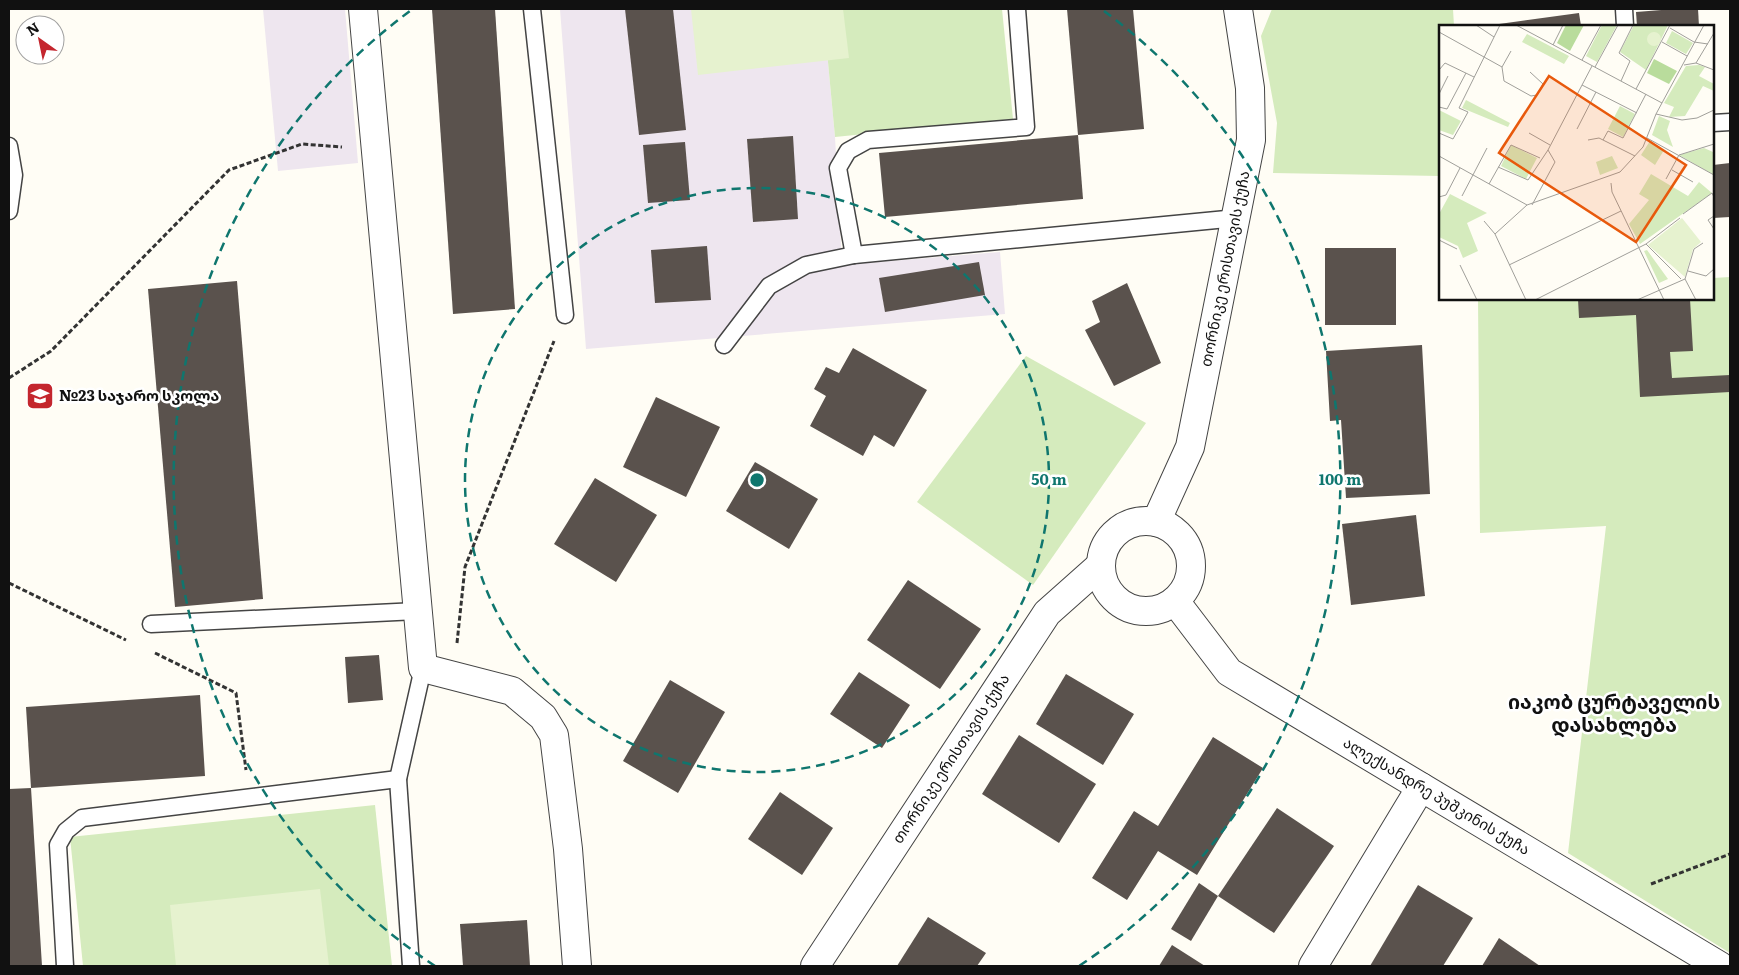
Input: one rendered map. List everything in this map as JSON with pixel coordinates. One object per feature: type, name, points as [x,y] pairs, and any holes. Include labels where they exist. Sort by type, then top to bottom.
[{"type":"street","points":[[363,9],[422,668],[512,691],[543,717],[554,735],[568,849],[577,966]]},
{"type":"street","name":"თორნიკე ერისთავის ქუჩა","points":[[1156,522],[1190,447],[1251,140],[1250,88],[1238,9]]},
{"type":"street","points":[[1143,521],[1156,522],[1169,527],[1180,536],[1188,548],[1191,562],[1190,576],[1184,590],[1175,601],[1162,608],[1147,611],[1133,609],[1120,603],[1109,592],[1103,580],[1101,565],[1103,552],[1109,540],[1118,530],[1130,524],[1143,521]]},
{"type":"street","name":"თორნიკე ერისთავის ქუჩა","points":[[815,966],[1047,613],[1101,565]]},
{"type":"street","name":"ალექსანდრე პუშკინის ქუჩა","points":[[1175,601],[1229,672],[1720,966]]},
{"type":"street","points":[[1313,966],[1421,787]]},
{"type":"lane","points":[[532,9],[565,315]]},
{"type":"lane","points":[[854,255],[838,168],[848,151],[868,140],[1026,127],[1017,9]]},
{"type":"lane","points":[[1624,9],[1626,25]]},
{"type":"lane","points":[[1714,123],[1730,122]]},
{"type":"lane","points":[[9,146],[14,175],[9,211]]},
{"type":"lane","points":[[724,345],[769,286],[806,265],[854,255],[1236,218]]},
{"type":"lane","points":[[151,624],[417,611]]},
{"type":"lane","points":[[411,966],[398,779],[422,668]]},
{"type":"lane","points":[[65,966],[58,845],[66,831],[82,818],[398,779]]},
{"type":"path","points":[[9,378],[51,350],[229,170],[302,144],[376,150]]},
{"type":"path","points":[[454,676],[465,568],[565,315]]},
{"type":"path","points":[[9,583],[131,642]]},
{"type":"path","points":[[149,651],[236,693],[249,798]]},
{"type":"path","points":[[1609,900],[1730,854]]},
{"type":"shaded area","points":[[263,9],[345,9],[358,163],[278,171]]},
{"type":"shaded area","points":[[560,9],[823,9],[835,137],[842,265],[1000,252],[1005,314],[586,349]]},
{"type":"green space","points":[[691,9],[843,9],[849,58],[698,75]]},
{"type":"green space","points":[[823,9],[1002,9],[1013,119],[835,137]]},
{"type":"green space","points":[[1272,9],[1453,9],[1454,25],[1439,25],[1439,176],[1273,173],[1277,123],[1261,36]]},
{"type":"green space","points":[[1730,277],[1730,953],[1568,853],[1606,526],[1480,533],[1478,300],[1714,300],[1714,278]]},
{"type":"green space","points":[[1026,356],[1146,423],[1033,585],[917,502]]},
{"type":"green space","points":[[375,805],[392,966],[83,966],[70,837]]},
{"type":"green space","points":[[320,889],[329,966],[176,966],[170,905]]},
{"type":"building","points":[[432,9],[495,9],[515,309],[453,314]]},
{"type":"building","points":[[625,9],[673,9],[686,130],[639,135]]},
{"type":"building","points":[[1067,9],[1133,9],[1144,129],[1078,135]]},
{"type":"building","points":[[1698,9],[1699,25],[1637,25],[1636,12]]},
{"type":"building","points":[[1579,13],[1581,25],[1499,25]]},
{"type":"building","points":[[1078,135],[1083,199],[885,217],[879,153]]},
{"type":"building","points":[[793,136],[798,219],[753,222],[747,139]]},
{"type":"building","points":[[685,142],[690,200],[648,203],[643,145]]},
{"type":"building","points":[[1730,163],[1730,217],[1714,218],[1714,165]]},
{"type":"building","points":[[707,246],[711,300],[655,303],[651,250]]},
{"type":"building","points":[[1325,248],[1396,248],[1396,325],[1325,325]]},
{"type":"building","points":[[979,262],[985,295],[885,312],[879,278]]},
{"type":"building","points":[[237,281],[263,599],[175,607],[148,289]]},
{"type":"building","points":[[1127,283],[1161,363],[1114,386],[1085,330],[1100,322],[1092,301]]},
{"type":"building","points":[[1578,300],[1690,300],[1693,351],[1670,352],[1672,378],[1730,375],[1730,392],[1640,397],[1636,315],[1579,318]]},
{"type":"building","points":[[1422,345],[1430,494],[1346,498],[1341,420],[1330,421],[1326,351]]},
{"type":"building","points":[[853,348],[927,390],[894,447],[874,435],[863,456],[810,426],[826,396],[814,389],[826,367],[839,373]]},
{"type":"building","points":[[656,397],[720,427],[686,497],[623,467]]},
{"type":"building","points":[[755,462],[818,499],[789,549],[726,511]]},
{"type":"building","points":[[595,478],[657,515],[616,582],[554,544]]},
{"type":"building","points":[[1416,515],[1425,596],[1351,605],[1342,524]]},
{"type":"building","points":[[908,580],[981,629],[940,689],[867,640]]},
{"type":"building","points":[[379,655],[383,700],[348,703],[345,657]]},
{"type":"building","points":[[859,672],[910,705],[882,748],[830,714]]},
{"type":"building","points":[[1066,674],[1134,714],[1103,765],[1036,724]]},
{"type":"building","points":[[670,680],[725,712],[678,793],[623,761]]},
{"type":"building","points":[[200,695],[205,776],[31,788],[26,707]]},
{"type":"building","points":[[1019,735],[1096,784],[1059,843],[982,794]]},
{"type":"building","points":[[1213,737],[1263,768],[1197,875],[1158,851],[1127,900],[1092,878],[1134,811],[1158,826]]},
{"type":"building","points":[[31,788],[42,966],[9,966],[9,789]]},
{"type":"building","points":[[780,792],[833,828],[802,875],[748,839]]},
{"type":"building","points":[[1277,808],[1334,846],[1274,933],[1218,896]]},
{"type":"building","points":[[1199,883],[1218,896],[1191,941],[1171,929]]},
{"type":"building","points":[[1418,885],[1473,918],[1443,966],[1370,966]]},
{"type":"building","points":[[928,917],[986,953],[977,966],[897,966]]},
{"type":"building","points":[[527,920],[530,966],[463,966],[460,924]]},
{"type":"building","points":[[1499,938],[1540,966],[1482,966]]},
{"type":"building","points":[[1172,945],[1205,966],[1159,966]]},
{"type":"place","name":"№23 საჯარო სკოლა","points":[[40,396]]},
{"type":"district","name":"იაკობ ცურტაველის დასახლება","points":[[1614,714]]}]
